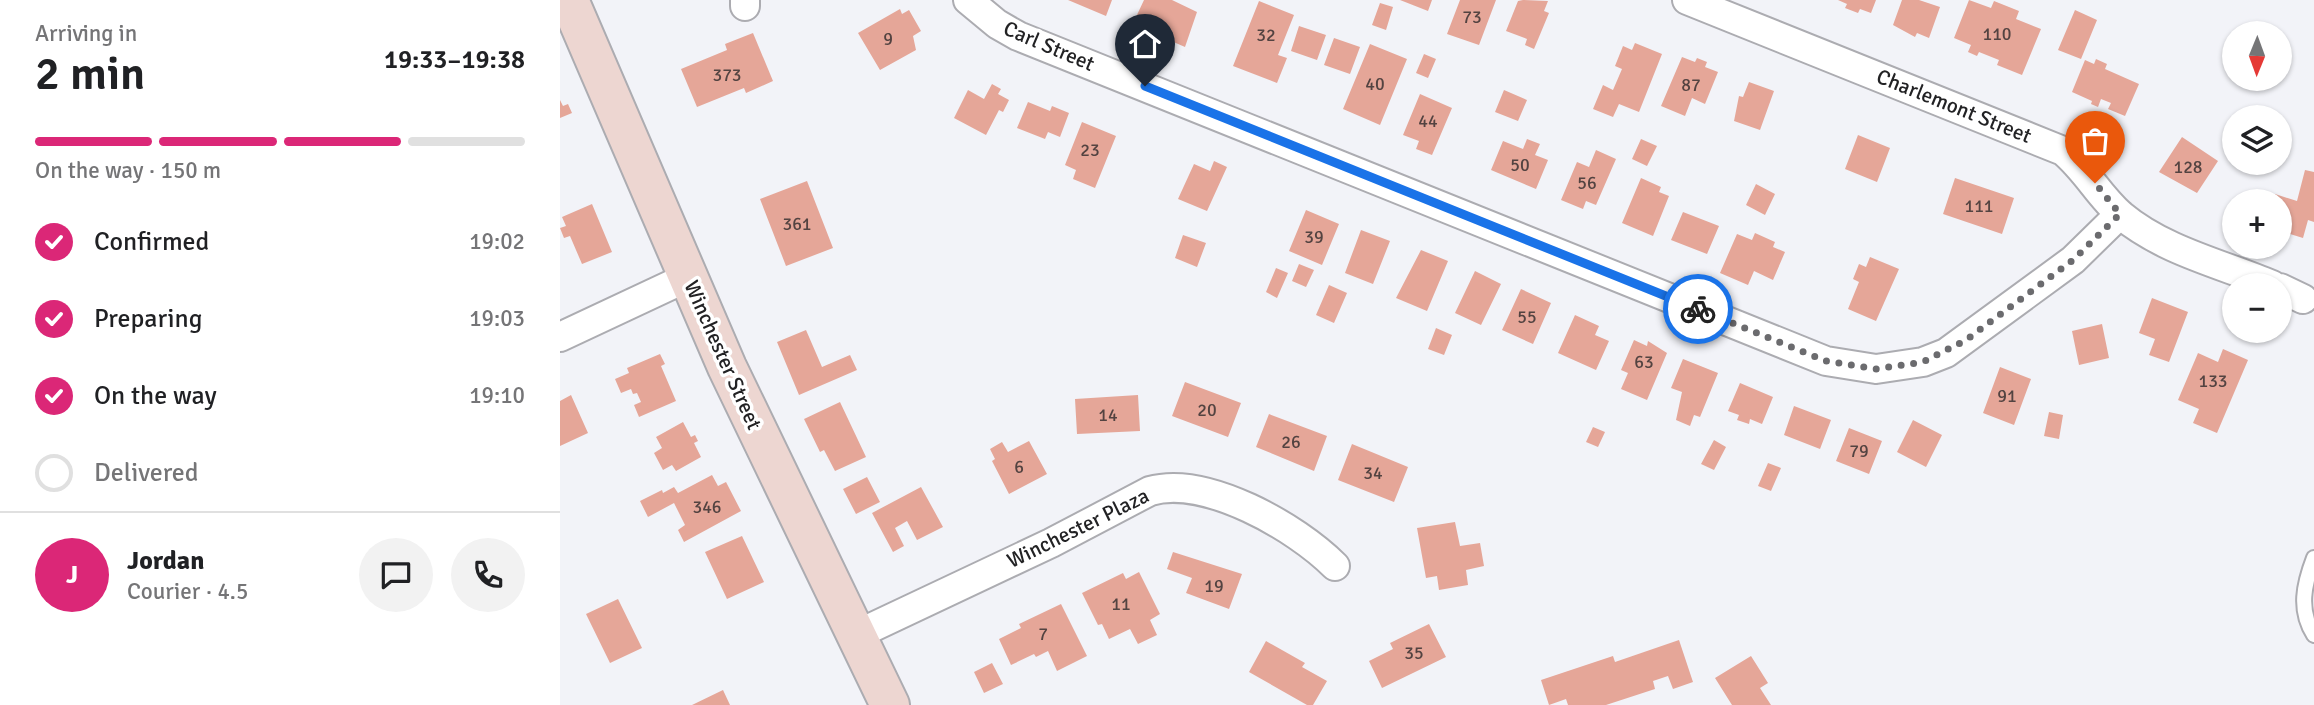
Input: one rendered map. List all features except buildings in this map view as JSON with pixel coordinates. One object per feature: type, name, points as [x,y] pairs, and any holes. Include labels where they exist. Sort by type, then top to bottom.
[{"type":"street","name":"Winchester Street","points":[[569,0],[733,378],[890,705]]},
{"type":"street","name":"Carl Street","points":[[968,0],[997,24],[1018,36],[1826,361],[1852,367],[1901,367],[1946,353],[2073,260],[2120,214]]},
{"type":"street","name":"Charlemont Street","points":[[1687,0],[2063,151],[2082,166],[2120,214],[2175,247],[2242,273]]},
{"type":"street","points":[[560,337],[688,277]]},
{"type":"street","name":"Winchester Plaza","points":[[856,635],[1163,487],[1195,490],[1283,524],[1314,545],[1335,566]]},
{"type":"lane","points":[[2314,558],[2303,604],[2307,622],[2314,635]]},
{"type":"way so far","points":[[1698,309],[1826,361],[1876,369],[1923,362],[1946,353],[1966,340],[2073,260],[2108,228],[2120,214],[2095,183]]},
{"type":"route","points":[[1145,86],[1698,309]]}]
